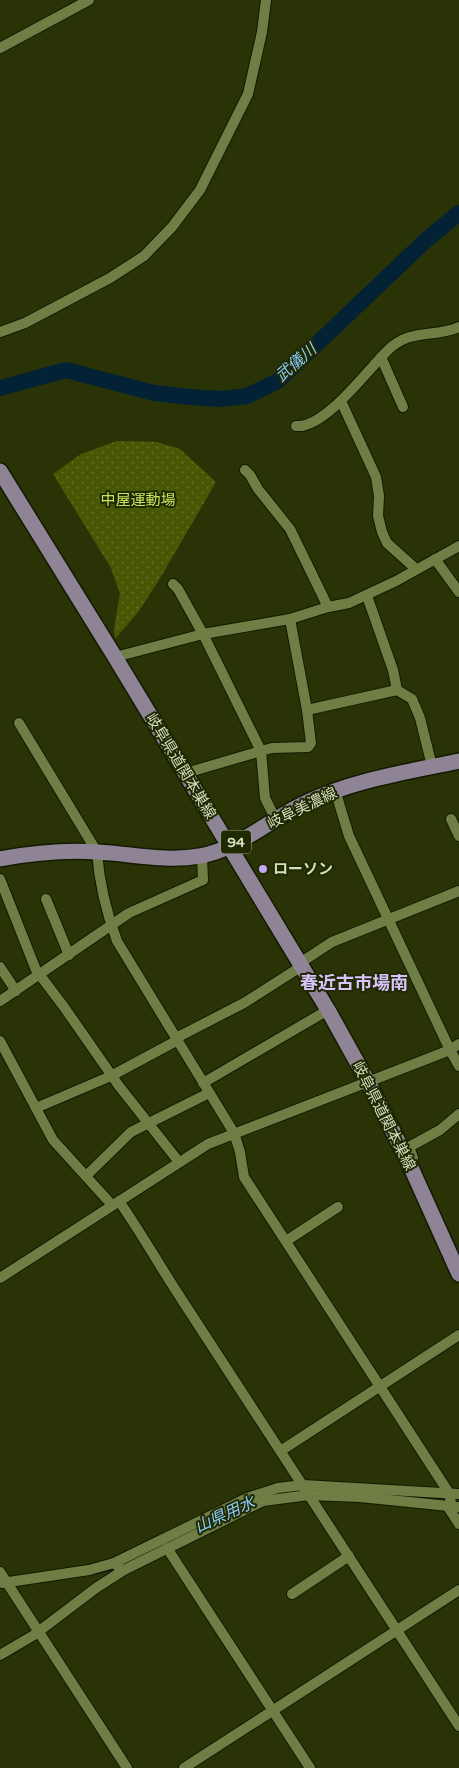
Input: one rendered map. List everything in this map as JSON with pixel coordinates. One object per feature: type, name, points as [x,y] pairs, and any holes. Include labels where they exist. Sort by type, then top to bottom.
[{"type":"main road","name":"岐阜県道関本巣線","points":[[0,471],[186,773],[328,1010],[368,1082],[409,1163],[459,1274]]},
{"type":"main road","name":"岐阜美濃線","points":[[0,859],[49,853],[97,852],[169,859],[202,856],[230,846],[303,804],[335,790],[357,783],[459,761]]},
{"type":"street","points":[[0,48],[89,0]]},
{"type":"street","points":[[0,332],[25,323],[110,278],[144,256],[172,227],[200,190],[248,94],[262,32],[266,0]]},
{"type":"street","points":[[296,426],[302,427],[318,420],[340,401],[400,339],[449,331],[459,327]]},
{"type":"street","points":[[382,357],[403,407]]},
{"type":"street","points":[[340,401],[376,477],[379,496],[378,516],[387,544],[416,569]]},
{"type":"street","points":[[245,470],[290,529],[328,607]]},
{"type":"street","points":[[115,657],[203,634],[290,620],[328,607],[349,603],[396,581],[459,546]]},
{"type":"street","points":[[435,558],[459,592]]},
{"type":"street","points":[[173,584],[178,589],[203,634],[261,751],[265,798],[276,820]]},
{"type":"street","points":[[367,596],[393,670],[397,690]]},
{"type":"street","points":[[186,773],[272,748],[308,746],[311,744],[307,710],[290,620]]},
{"type":"street","points":[[307,710],[397,690],[412,699],[420,718],[432,766]]},
{"type":"street","points":[[19,722],[97,852],[117,942],[234,1133],[240,1152],[244,1177],[453,1500],[459,1524]]},
{"type":"street","points":[[335,790],[349,836],[459,1066]]},
{"type":"street","points":[[451,819],[459,836]]},
{"type":"street","points":[[0,1001],[129,913],[202,880],[202,856]]},
{"type":"street","points":[[0,879],[39,975],[64,1007],[111,1076],[179,1162]]},
{"type":"street","points":[[36,1108],[111,1076],[244,1003],[332,942],[459,891]]},
{"type":"street","points":[[46,899],[69,954]]},
{"type":"street","points":[[0,967],[16,991]]},
{"type":"street","points":[[203,1083],[328,1010]]},
{"type":"street","points":[[0,1041],[53,1140],[86,1176],[116,1203],[146,1240],[182,1301],[282,1450],[309,1495],[398,1631],[455,1713],[459,1726]]},
{"type":"street","points":[[0,1278],[208,1144],[450,1050],[459,1044]]},
{"type":"street","points":[[86,1176],[131,1132],[209,1093]]},
{"type":"street","points":[[409,1163],[413,1158],[409,1147],[440,1130],[459,1114]]},
{"type":"street","points":[[286,1241],[338,1207]]},
{"type":"street","points":[[282,1450],[459,1335]]},
{"type":"street","points":[[3,1582],[89,1570],[114,1563],[247,1498],[278,1488],[303,1485],[453,1500]]},
{"type":"street","points":[[0,1655],[34,1635],[96,1588],[124,1570],[263,1502],[309,1495],[453,1500]]},
{"type":"street","points":[[167,1548],[310,1768]]},
{"type":"street","points":[[292,1594],[349,1556]]},
{"type":"street","points":[[114,1563],[124,1570]]},
{"type":"street","points":[[0,1572],[3,1582],[39,1630],[127,1768]]},
{"type":"street","points":[[184,1768],[459,1590]]},
{"type":"green space","name":"中屋運動場","points":[[117,441],[157,442],[180,449],[216,482],[139,611],[115,639],[114,629],[120,594],[111,568],[53,474],[81,454]]},
{"type":"waterway","name":"武儀川","points":[[0,388],[66,370],[154,393],[221,399],[247,396],[278,381],[425,241],[459,213]]},
{"type":"waterway","name":"山県用水","points":[[404,1497],[446,1500]]},
{"type":"waterway","name":"山県用水","points":[[121,1565],[177,1538]]},
{"type":"waterway","name":"山県用水","points":[[93,1574],[117,1568]]},
{"type":"place","name":"ローソン","points":[[263,869]]},
{"type":"district","name":"春近古市場南","points":[[354,983]]}]
